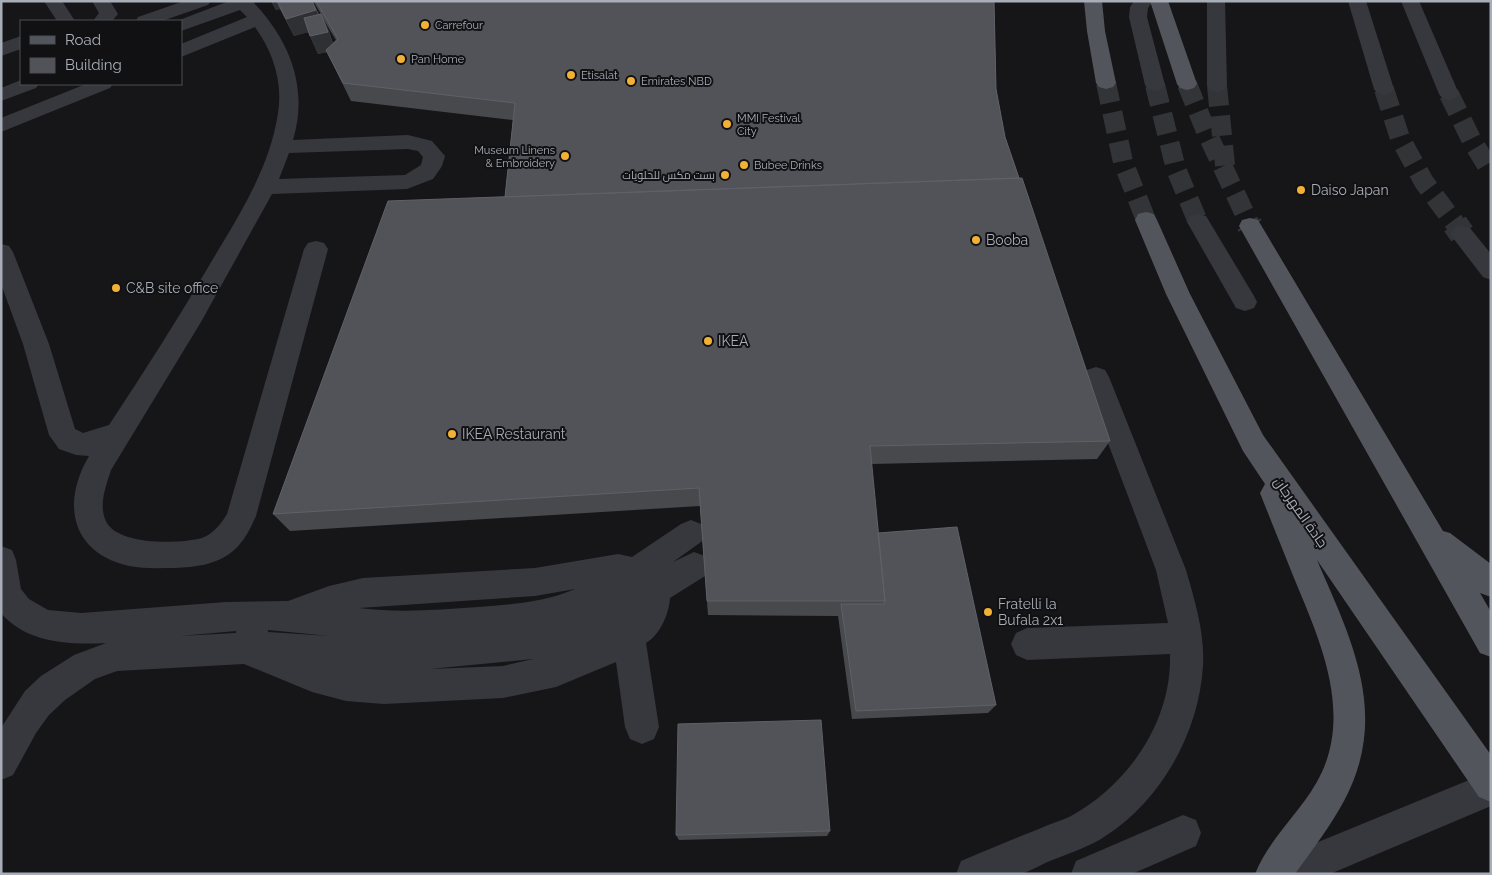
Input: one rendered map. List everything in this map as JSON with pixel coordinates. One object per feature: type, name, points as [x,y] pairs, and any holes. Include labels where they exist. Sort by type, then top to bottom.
[{"type":"main road","points":[[1093,1],[1096,31],[1106,83]]},
{"type":"main road","points":[[1159,1],[1187,84]]},
{"type":"main road","name":"جادة المهرجان","points":[[1146,220],[1178,294],[1254,443],[1491,787]]},
{"type":"main road","points":[[1250,226],[1491,642]]},
{"type":"main road","points":[[1254,443],[1337,645],[1350,699],[1350,727],[1346,753],[1337,778],[1324,800],[1272,874]]},
{"type":"main road","points":[[1428,534],[1491,583]]},
{"type":"street","points":[[53,1],[65,20]]},
{"type":"street","points":[[102,1],[109,14],[103,20]]},
{"type":"street","points":[[147,20],[170,7],[202,1]]},
{"type":"street","points":[[1144,1],[1139,8],[1138,17],[1155,85]]},
{"type":"street","points":[[1216,1],[1217,86]]},
{"type":"street","points":[[1357,1],[1384,89]]},
{"type":"street","points":[[1410,1],[1449,94]]},
{"type":"street","points":[[182,26],[248,6]]},
{"type":"street","points":[[182,50],[248,6]]},
{"type":"street","points":[[248,6],[276,46],[288,77],[289,108],[287,124],[270,176],[188,326],[98,466],[90,486],[87,505],[90,524],[100,538],[117,549],[138,555],[159,555],[201,552],[212,548],[231,534],[241,516],[316,249]]},
{"type":"street","points":[[1,50],[20,42]]},
{"type":"street","points":[[1,75],[20,68]]},
{"type":"street","points":[[1,95],[26,85]]},
{"type":"street","points":[[1,126],[93,86]]},
{"type":"street","points":[[264,187],[406,182],[424,174],[431,168],[434,162],[434,156],[425,146],[408,142],[280,147]]},
{"type":"street","points":[[1198,222],[1245,302]]},
{"type":"street","points":[[1462,234],[1491,271]]},
{"type":"street","points":[[1,252],[36,344],[63,435],[73,444],[81,445],[100,441],[120,433]]},
{"type":"street","points":[[974,874],[1083,829],[1116,806],[1144,778],[1164,746],[1178,711],[1186,674],[1186,638],[1181,602],[1171,566],[1096,378]]},
{"type":"street","points":[[624,609],[691,533]]},
{"type":"street","points":[[1,560],[6,593],[13,604],[35,620],[50,626],[86,629],[273,616],[407,626],[527,619],[552,613],[576,604],[624,609],[648,621],[655,599],[653,589],[639,572],[618,568],[535,582],[362,593],[273,616],[248,648]]},
{"type":"street","points":[[1,762],[24,721],[37,703],[84,666],[117,655],[280,648],[402,656],[520,646],[563,638],[584,630],[624,609],[694,566]]},
{"type":"street","points":[[624,609],[642,727]]},
{"type":"street","points":[[1027,644],[1186,638]]},
{"type":"street","points":[[1285,874],[1412,822],[1491,787]]},
{"type":"street","points":[[1089,874],[1183,833]]},
{"type":"building","points":[[277,1],[312,1],[316,10],[286,19]]},
{"type":"building","points":[[316,1],[994,1],[996,89],[1005,137],[1019,178],[505,197],[515,103],[343,83],[326,50],[338,39]]},
{"type":"building","points":[[321,14],[328,32],[310,36],[304,18]]},
{"type":"building","name":"IKEA","points":[[1022,178],[1110,441],[870,446],[885,601],[707,601],[699,488],[273,514],[388,201]]},
{"type":"building","points":[[957,527],[996,705],[856,711],[841,604],[884,604],[878,533]]},
{"type":"building","points":[[821,720],[830,831],[676,835],[678,724]]},
{"type":"tunnel","points":[[1106,83],[1123,162],[1146,220]]},
{"type":"tunnel","points":[[1187,84],[1206,131],[1250,225]]},
{"type":"tunnel","points":[[1155,85],[1176,169],[1198,222]]},
{"type":"tunnel","points":[[1217,86],[1226,175]]},
{"type":"tunnel","points":[[1384,89],[1400,138],[1424,182],[1456,225]]},
{"type":"tunnel","points":[[1449,94],[1471,139],[1491,172]]},
{"type":"tunnel","points":[[1455,224],[1462,234]]},
{"type":"place","name":"Carrefour","points":[[425,25]]},
{"type":"place","name":"Pan Home","points":[[401,59]]},
{"type":"place","name":"Etisalat","points":[[571,75]]},
{"type":"place","name":"Emirates NBD","points":[[631,81]]},
{"type":"place","name":"MMI Festival City","points":[[727,124]]},
{"type":"place","name":"Museum Linens & Embroidery","points":[[565,156]]},
{"type":"place","name":"Bubee Drinks","points":[[744,165]]},
{"type":"place","name":"بست مكس للحلويات","points":[[725,175]]},
{"type":"place","name":"Daiso Japan","points":[[1301,190]]},
{"type":"place","name":"Booba","points":[[976,240]]},
{"type":"place","name":"C&B site office","points":[[116,288]]},
{"type":"place","name":"IKEA","points":[[708,341]]},
{"type":"place","name":"IKEA Restaurant","points":[[452,434]]},
{"type":"place","name":"Fratelli la Bufala 2x1","points":[[988,612]]}]
